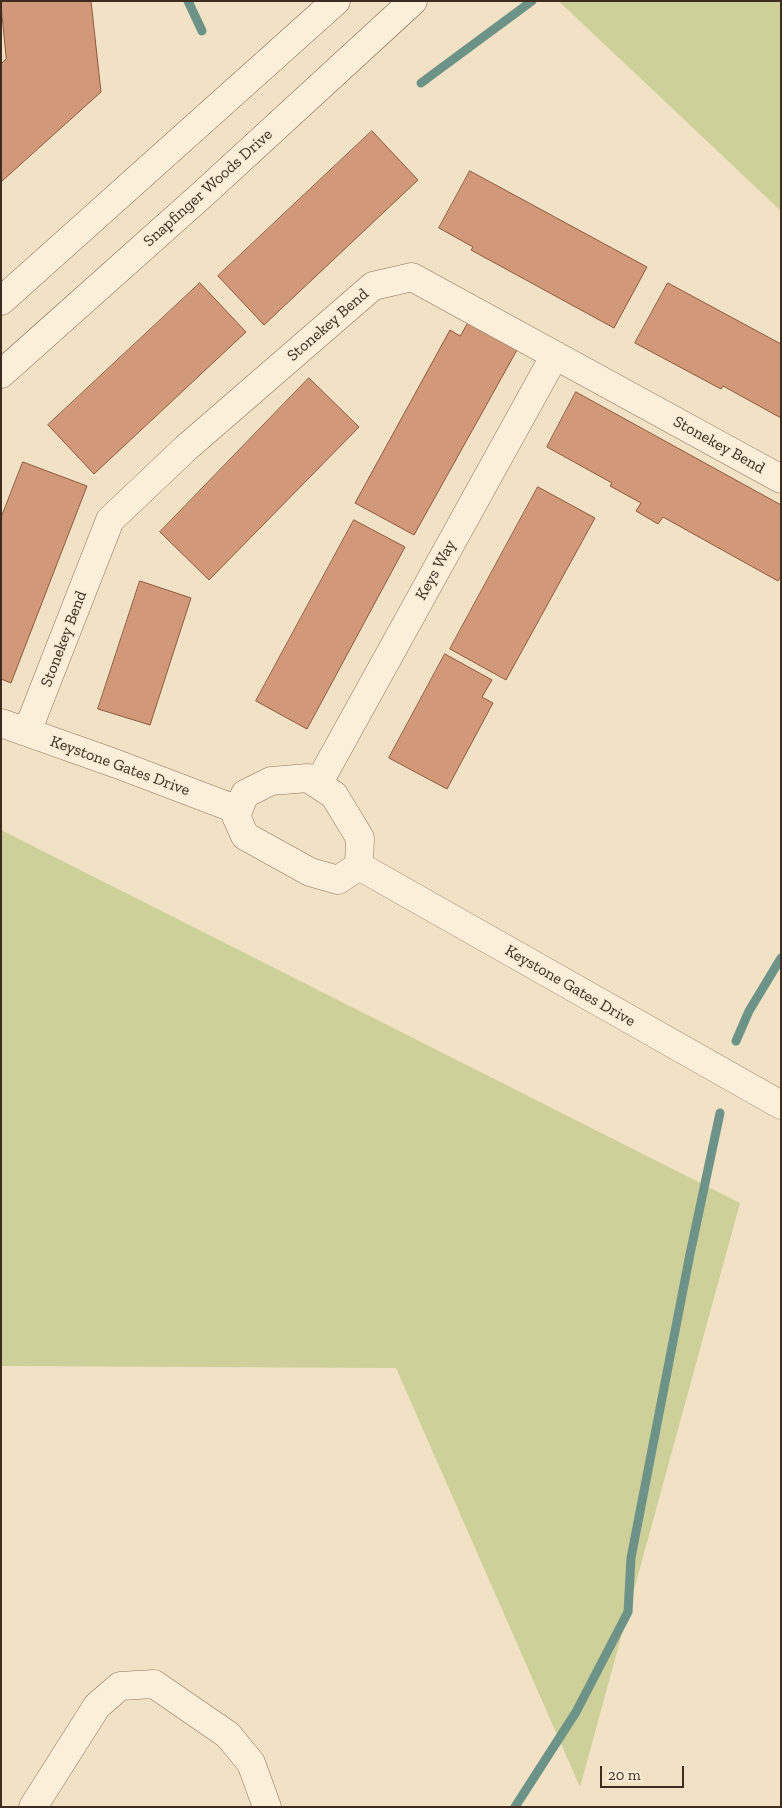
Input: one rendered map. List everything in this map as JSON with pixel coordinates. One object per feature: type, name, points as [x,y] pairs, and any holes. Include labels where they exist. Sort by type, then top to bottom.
[{"type":"street","points":[[1,301],[336,1]]},
{"type":"street","name":"Snapfinger Woods Drive","points":[[1,374],[204,193],[413,1]]},
{"type":"street","name":"Stonekey Bend","points":[[27,732],[110,520],[186,448],[373,286],[412,277],[781,478]]},
{"type":"street","name":"Keys Way","points":[[318,784],[555,355]]},
{"type":"street","name":"Keystone Gates Drive","points":[[1,723],[238,810]]},
{"type":"street","points":[[308,778],[318,784],[334,795],[360,838],[359,866],[338,880],[310,872],[245,836],[236,816],[245,794],[271,782],[308,778]]},
{"type":"street","name":"Keystone Gates Drive","points":[[359,866],[781,1105]]},
{"type":"street","points":[[33,1807],[97,1706],[120,1686],[154,1684],[228,1735],[251,1763],[267,1807]]},
{"type":"green space","points":[[558,1],[781,1],[781,211],[566,8]]},
{"type":"green space","points":[[1,830],[740,1203],[580,1787],[396,1368],[1,1366]]},
{"type":"building","points":[[1,1],[91,1],[101,92],[1,182],[1,64],[6,59]]},
{"type":"building","points":[[372,131],[418,180],[264,325],[218,276]]},
{"type":"building","points":[[470,171],[647,267],[614,328],[471,250],[473,247],[439,228]]},
{"type":"building","points":[[200,283],[246,332],[94,474],[48,425]]},
{"type":"building","points":[[668,283],[781,344],[781,418],[723,386],[721,389],[635,343]]},
{"type":"building","points":[[468,323],[517,350],[414,535],[355,503],[450,330],[460,336]]},
{"type":"building","points":[[309,378],[359,427],[209,580],[160,532]]},
{"type":"building","points":[[576,392],[781,505],[781,576],[778,581],[663,517],[658,524],[636,511],[641,503],[610,486],[612,483],[547,447]]},
{"type":"building","points":[[23,462],[87,486],[11,683],[1,679],[1,518]]},
{"type":"building","points":[[538,487],[595,518],[506,680],[450,649]]},
{"type":"building","points":[[354,520],[405,547],[307,729],[256,701]]},
{"type":"building","points":[[140,581],[191,598],[150,725],[98,709]]},
{"type":"building","points":[[445,654],[492,680],[482,697],[493,703],[447,789],[389,758]]},
{"type":"waterway","points":[[188,1],[202,31]]},
{"type":"waterway","points":[[421,83],[532,1]]},
{"type":"waterway","points":[[736,1041],[749,1011],[781,958]]},
{"type":"waterway","points":[[515,1807],[576,1712],[628,1612],[631,1558],[690,1254],[720,1113]]}]
